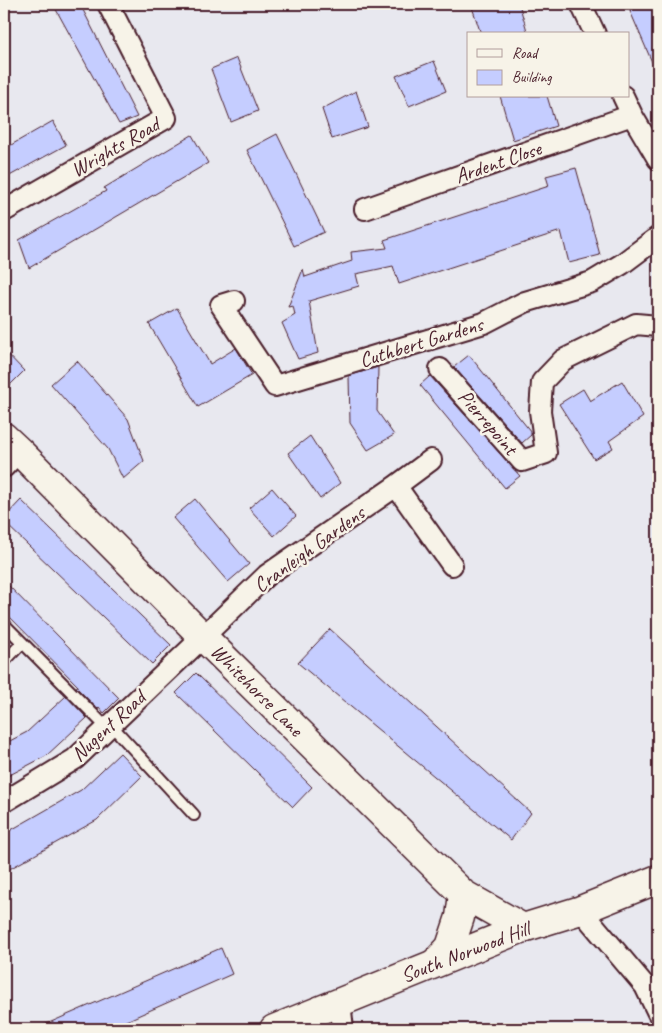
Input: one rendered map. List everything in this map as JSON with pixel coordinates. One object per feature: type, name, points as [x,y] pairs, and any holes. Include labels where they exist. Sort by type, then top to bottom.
[{"type":"main road","name":"Whitehorse Lane","points":[[9,452],[203,637],[463,894],[523,928]]},
{"type":"main road","name":"South Norwood Hill","points":[[274,1029],[523,928],[581,910],[658,879]]},
{"type":"main road","points":[[434,963],[450,947],[460,917],[463,894]]},
{"type":"street","name":"Wrights Road","points":[[4,210],[166,118],[108,4]]},
{"type":"street","points":[[581,4],[594,32]]},
{"type":"street","points":[[624,98],[658,159]]},
{"type":"street","name":"Ardent Close","points":[[364,209],[632,115]]},
{"type":"street","name":"Cuthbert Gardens","points":[[234,301],[221,306],[275,386],[484,323],[525,302],[592,282],[622,264],[658,237]]},
{"type":"street","name":"Pierrepoint","points":[[440,368],[522,461],[546,453],[540,411],[542,382],[563,360],[636,324],[658,326]]},
{"type":"street","name":"Cranleigh Gardens","points":[[203,637],[267,575],[431,460]]},
{"type":"street","points":[[396,486],[452,565]]},
{"type":"street","name":"Nugent Road","points":[[4,802],[74,759],[203,637]]},
{"type":"street","points":[[581,910],[645,986],[658,1013]]},
{"type":"street","points":[[340,1002],[343,1029]]},
{"type":"lane","points":[[4,624],[109,727],[194,815]]},
{"type":"lane","points":[[4,662],[22,643]]},
{"type":"building","points":[[53,4],[80,4],[137,117],[119,124]]},
{"type":"building","points":[[471,4],[519,4],[527,32],[480,32]]},
{"type":"building","points":[[627,4],[658,4],[658,76]]},
{"type":"building","points":[[237,58],[258,111],[231,122],[211,69]]},
{"type":"building","points":[[434,61],[446,91],[409,106],[396,76]]},
{"type":"building","points":[[356,91],[368,127],[332,139],[322,109]]},
{"type":"building","points":[[501,98],[548,98],[556,126],[513,140]]},
{"type":"building","points":[[53,121],[66,145],[4,179],[4,149]]},
{"type":"building","points":[[277,134],[324,232],[294,246],[247,150]]},
{"type":"building","points":[[192,135],[208,163],[29,268],[19,240],[106,191],[104,188]]},
{"type":"building","points":[[576,168],[600,255],[569,263],[561,231],[399,284],[393,266],[356,274],[359,286],[309,301],[318,353],[298,359],[282,323],[295,315],[293,306],[288,307],[303,269],[305,277],[352,261],[351,252],[387,248],[384,240],[549,186],[546,176]]},
{"type":"building","points":[[177,308],[210,364],[236,348],[252,375],[198,407],[149,324]]},
{"type":"building","points":[[4,350],[24,371],[4,391]]},
{"type":"building","points":[[469,355],[531,432],[531,435],[522,443],[454,367]]},
{"type":"building","points":[[77,361],[128,419],[144,461],[123,479],[108,449],[51,384]]},
{"type":"building","points":[[378,367],[377,411],[394,435],[368,450],[350,423],[349,376]]},
{"type":"building","points":[[430,376],[520,476],[505,488],[420,385]]},
{"type":"building","points":[[622,381],[643,417],[609,441],[613,448],[594,459],[559,404],[583,389],[590,401]]},
{"type":"building","points":[[310,436],[340,483],[320,499],[288,453]]},
{"type":"building","points":[[272,488],[296,516],[274,536],[249,508]]},
{"type":"building","points":[[195,499],[249,564],[228,582],[173,518]]},
{"type":"building","points":[[21,500],[171,645],[152,664],[4,522],[4,518]]},
{"type":"building","points":[[4,581],[119,698],[104,713],[99,707],[97,709],[76,687],[78,686],[4,611]]},
{"type":"building","points":[[330,629],[531,813],[511,840],[298,663]]},
{"type":"building","points":[[196,673],[312,787],[293,807],[176,693]]},
{"type":"building","points":[[66,696],[87,718],[46,756],[4,778],[4,744],[27,732]]},
{"type":"building","points":[[120,753],[142,776],[97,820],[4,872],[4,834],[81,790]]},
{"type":"building","points":[[221,948],[232,974],[108,1029],[35,1029]]}]
